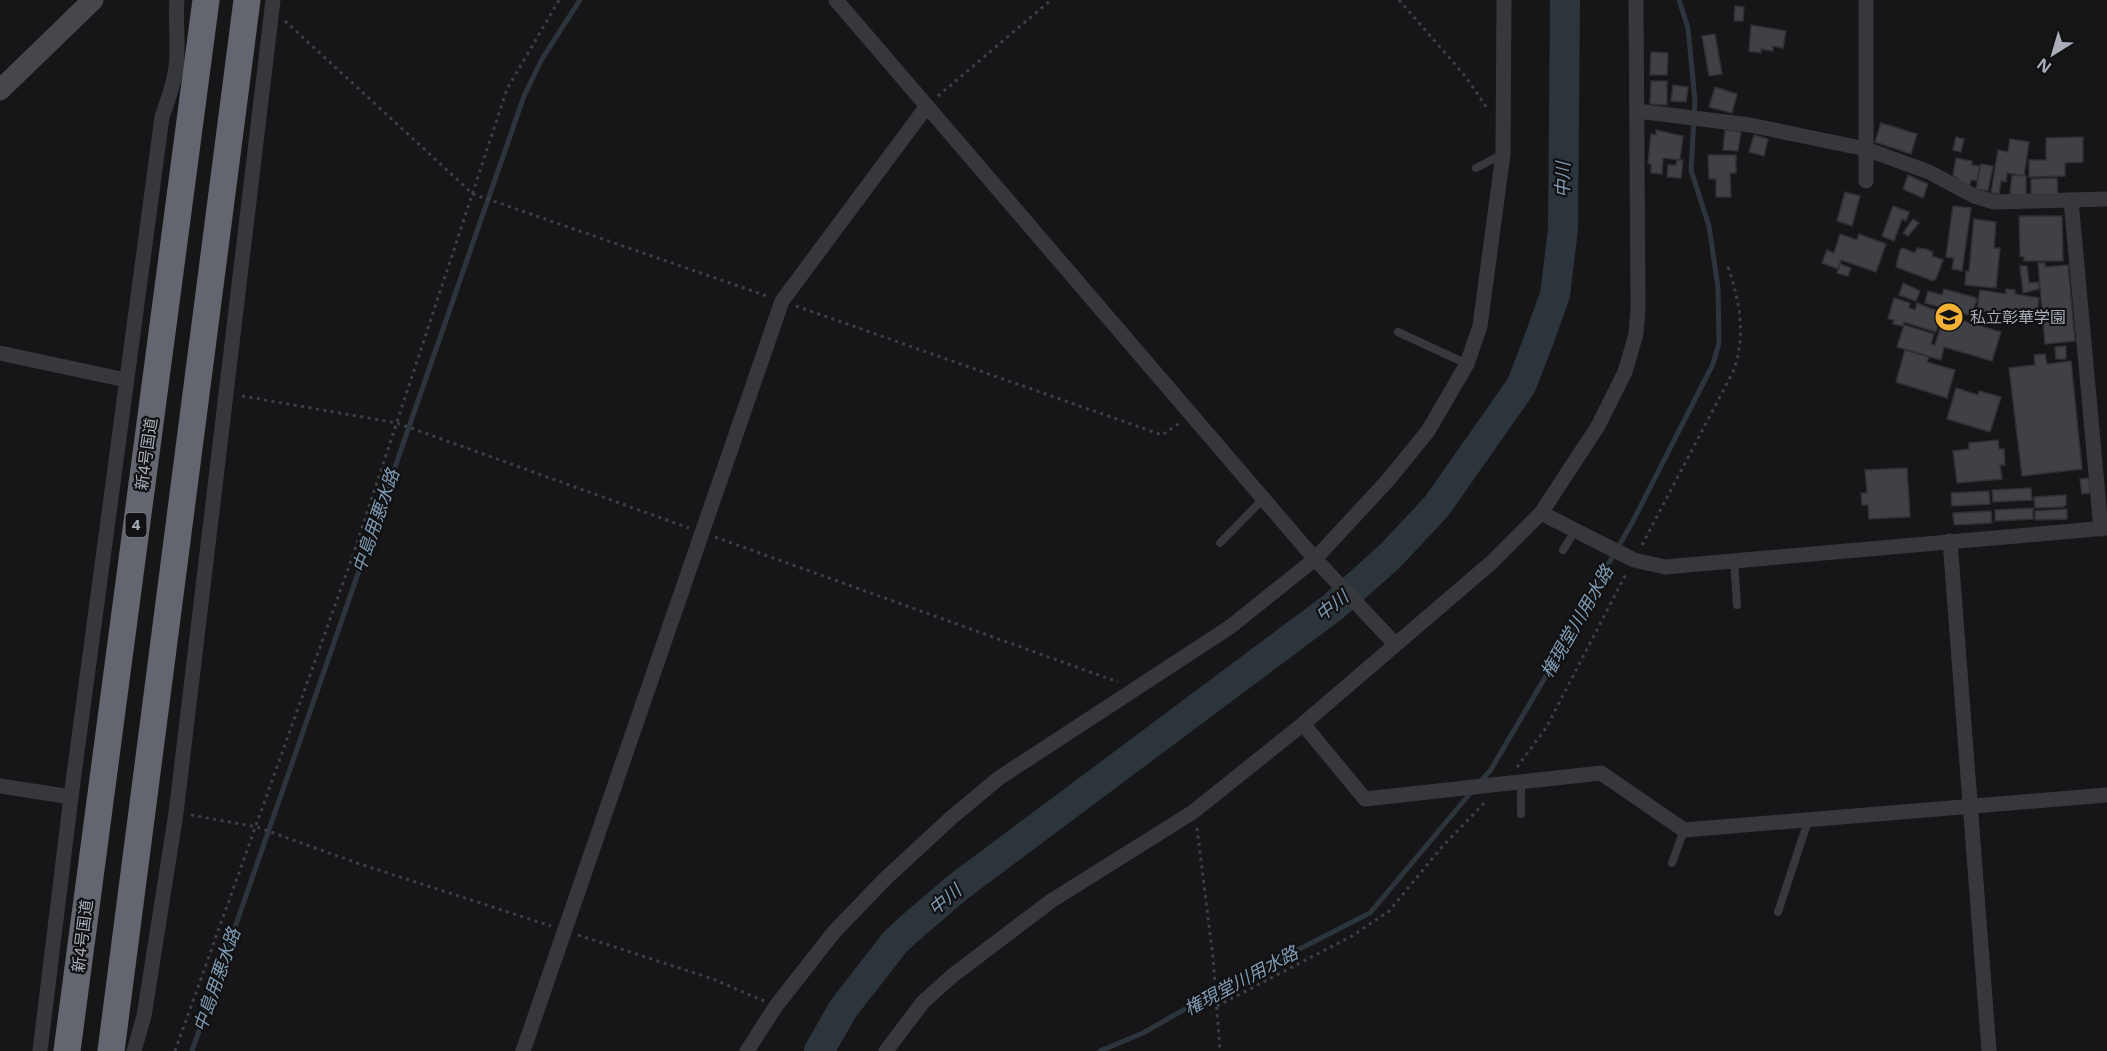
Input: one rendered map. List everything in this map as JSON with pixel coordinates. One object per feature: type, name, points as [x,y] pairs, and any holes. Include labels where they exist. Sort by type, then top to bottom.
[{"type":"highway","name":"新4号国道","points":[[67,1051],[186,66],[206,0]]},
{"type":"highway","points":[[111,1051],[247,0]]},
{"type":"main road","points":[[0,90],[93,0]]},
{"type":"street","points":[[40,1051],[70,797],[162,117],[171,91],[186,66],[175,22],[177,0]]},
{"type":"street","points":[[836,0],[1263,499],[1390,639]]},
{"type":"street","points":[[747,1051],[776,1006],[834,932],[886,878],[951,818],[999,778],[1230,627],[1320,564],[1422,439],[1467,364],[1480,326],[1503,154],[1504,0]]},
{"type":"street","points":[[886,1051],[923,1002],[952,976],[1051,901],[1193,812],[1303,724],[1390,639],[1492,562],[1541,513],[1598,426],[1617,392],[1636,334],[1636,0]]},
{"type":"street","points":[[1866,0],[1866,181]]},
{"type":"street","points":[[134,1051],[144,1016],[176,813],[273,5]]},
{"type":"street","points":[[523,1051],[782,301],[927,106]]},
{"type":"street","points":[[1637,111],[1750,125],[1866,149],[1929,172],[1974,195],[1994,202],[2107,199]]},
{"type":"street","points":[[1541,513],[1634,560],[1665,567],[2104,528],[2071,200]]},
{"type":"street","points":[[0,354],[126,380]]},
{"type":"street","points":[[1950,541],[1972,805],[1989,1051]]},
{"type":"street","points":[[1303,724],[1365,799],[1601,773],[1684,830],[2107,795]]},
{"type":"street","points":[[0,786],[70,797]]},
{"type":"lane","points":[[1476,168],[1503,154]]},
{"type":"lane","points":[[1398,332],[1467,364]]},
{"type":"lane","points":[[1220,543],[1263,499]]},
{"type":"lane","points":[[1563,550],[1575,531]]},
{"type":"lane","points":[[1734,561],[1737,604]]},
{"type":"lane","points":[[1521,782],[1521,814]]},
{"type":"lane","points":[[1778,912],[1808,821]]},
{"type":"lane","points":[[1672,863],[1684,830]]},
{"type":"path","points":[[176,1051],[257,827],[397,423],[507,88],[559,0]]},
{"type":"path","points":[[927,106],[1051,0]]},
{"type":"path","points":[[1399,0],[1466,77],[1503,130]]},
{"type":"path","points":[[273,5],[473,194],[1162,435],[1192,415]]},
{"type":"path","points":[[1217,1005],[1352,936],[1389,911],[1442,847],[1502,784],[1546,728],[1734,370],[1740,351],[1742,328],[1739,298],[1728,267]]},
{"type":"path","points":[[225,394],[397,423],[1136,688]]},
{"type":"path","points":[[1193,812],[1199,835],[1220,1051]]},
{"type":"path","points":[[176,813],[257,827],[357,863],[713,979],[776,1006]]},
{"type":"building","points":[[1735,6],[1744,7],[1743,21],[1734,21]]},
{"type":"building","points":[[1751,25],[1786,31],[1783,48],[1773,46],[1773,51],[1761,49],[1761,53],[1749,51]]},
{"type":"building","points":[[1715,34],[1722,74],[1709,76],[1702,36]]},
{"type":"building","points":[[1651,52],[1668,53],[1667,75],[1650,75]]},
{"type":"building","points":[[1651,81],[1667,81],[1667,105],[1650,104]]},
{"type":"building","points":[[1673,85],[1688,87],[1686,102],[1671,101]]},
{"type":"building","points":[[1715,87],[1737,94],[1732,113],[1709,107]]},
{"type":"building","points":[[1881,123],[1917,134],[1911,154],[1875,142]]},
{"type":"building","points":[[1656,130],[1683,136],[1680,160],[1663,158],[1662,174],[1651,173],[1651,164],[1648,164],[1651,134],[1656,135]]},
{"type":"building","points":[[1725,130],[1741,132],[1738,151],[1723,150]]},
{"type":"building","points":[[1754,135],[1768,139],[1764,156],[1749,152]]},
{"type":"building","points":[[1956,137],[1964,139],[1961,152],[1953,150]]},
{"type":"building","points":[[2083,137],[2083,162],[2065,163],[2065,176],[2029,177],[2029,160],[2046,160],[2046,138]]},
{"type":"building","points":[[2010,139],[2029,142],[2024,176],[2007,173],[2006,182],[2001,181],[1999,194],[1991,193],[1998,150],[2008,152]]},
{"type":"building","points":[[1708,155],[1736,155],[1736,173],[1730,173],[1731,197],[1716,197],[1716,179],[1709,179]]},
{"type":"building","points":[[1956,158],[1972,161],[1972,165],[1980,166],[1977,181],[1971,180],[1970,185],[1965,184],[1953,175]]},
{"type":"building","points":[[1677,160],[1683,160],[1681,178],[1667,177],[1668,165],[1676,165]]},
{"type":"building","points":[[1981,164],[1993,166],[1988,191],[1976,189]]},
{"type":"building","points":[[1908,175],[1928,184],[1923,198],[1903,189]]},
{"type":"building","points":[[2012,175],[2026,176],[2026,196],[2010,194]]},
{"type":"building","points":[[2057,178],[2058,195],[2031,195],[2031,179]]},
{"type":"building","points":[[1845,192],[1860,196],[1852,226],[1837,221]]},
{"type":"building","points":[[1893,206],[1909,212],[1906,221],[1902,219],[1894,241],[1882,236]]},
{"type":"building","points":[[1953,206],[1971,208],[1962,271],[1952,269],[1954,258],[1946,257]]},
{"type":"building","points":[[2019,216],[2062,216],[2063,261],[2024,261],[2024,257],[2020,256]]},
{"type":"building","points":[[1913,219],[1919,223],[1908,236],[1903,233]]},
{"type":"building","points":[[1974,219],[1996,222],[1994,248],[2000,248],[1996,288],[1965,285],[1966,271],[1969,271]]},
{"type":"building","points":[[1840,234],[1857,240],[1859,234],[1886,244],[1876,272],[1841,260],[1838,269],[1822,263],[1827,250],[1834,253]]},
{"type":"building","points":[[1903,248],[1915,253],[1917,248],[1926,249],[1933,252],[1932,256],[1943,260],[1936,279],[1933,281],[1896,267],[1900,250]]},
{"type":"building","points":[[2038,263],[2045,263],[2045,267],[2068,265],[2075,341],[2045,344]]},
{"type":"building","points":[[1840,264],[1851,268],[1848,276],[1837,273]]},
{"type":"building","points":[[2020,266],[2027,266],[2029,283],[2039,282],[2039,289],[2023,293]]},
{"type":"building","points":[[1903,283],[1920,291],[1916,301],[1899,295]]},
{"type":"building","points":[[1944,289],[1977,298],[1972,316],[1925,303],[1928,291],[1942,295]]},
{"type":"building","points":[[2006,289],[2015,290],[2015,294],[2039,298],[2037,317],[2015,314],[2015,317],[1977,310],[1980,290],[2006,294]]},
{"type":"building","points":[[1894,298],[1910,303],[1909,308],[1915,310],[1917,303],[1938,311],[1937,315],[1941,317],[1936,332],[1904,322],[1903,326],[1893,324],[1894,320],[1888,319]]},
{"type":"building","points":[[1944,315],[2001,332],[1992,361],[1944,347],[1941,360],[1897,347],[1904,325],[1934,334],[1931,344],[1935,345]]},
{"type":"building","points":[[2066,346],[2066,359],[2056,359],[2055,347]]},
{"type":"building","points":[[1905,350],[1929,357],[1927,362],[1955,370],[1947,398],[1896,382]]},
{"type":"building","points":[[2045,354],[2047,364],[2071,361],[2082,469],[2022,476],[2009,368],[2035,365],[2034,355]]},
{"type":"building","points":[[1956,388],[1978,395],[1979,391],[2001,397],[1990,432],[1947,419]]},
{"type":"building","points":[[1998,440],[1999,449],[2004,449],[2005,465],[2000,465],[2002,479],[1957,483],[1953,451],[1969,449],[1969,443]]},
{"type":"building","points":[[1907,468],[1910,517],[1869,519],[1868,505],[1862,505],[1861,493],[1867,493],[1865,470]]},
{"type":"building","points":[[2089,478],[2090,493],[2082,494],[2080,479]]},
{"type":"building","points":[[2031,488],[2032,500],[1993,502],[1992,490]]},
{"type":"building","points":[[1989,491],[1990,504],[1952,506],[1951,493]]},
{"type":"building","points":[[2066,495],[2066,505],[2063,507],[2035,508],[2034,497]]},
{"type":"building","points":[[2033,508],[2033,519],[1995,521],[1995,510]]},
{"type":"building","points":[[2067,509],[2067,519],[2035,520],[2035,511]]},
{"type":"building","points":[[1991,511],[1992,523],[1954,525],[1953,513]]},
{"type":"waterway","name":"中島用悪水路","points":[[192,1051],[524,96],[542,59],[580,0]]},
{"type":"waterway","name":"中川","points":[[819,1051],[843,1009],[895,942],[909,929],[958,887],[1333,607],[1390,556],[1436,507],[1521,386],[1555,295],[1563,229],[1565,0]]},
{"type":"waterway","name":"権現堂川用水路","points":[[1479,783],[1490,771],[1596,591],[1595,587],[1632,523],[1713,364],[1719,343],[1718,288],[1709,226],[1691,170],[1695,101],[1688,28],[1679,0]]},
{"type":"waterway","name":"権現堂川用水路","points":[[1100,1051],[1143,1033],[1215,992],[1370,913],[1473,790]]},
{"type":"place","name":"私立彰華学園","points":[[1949,317]]}]
